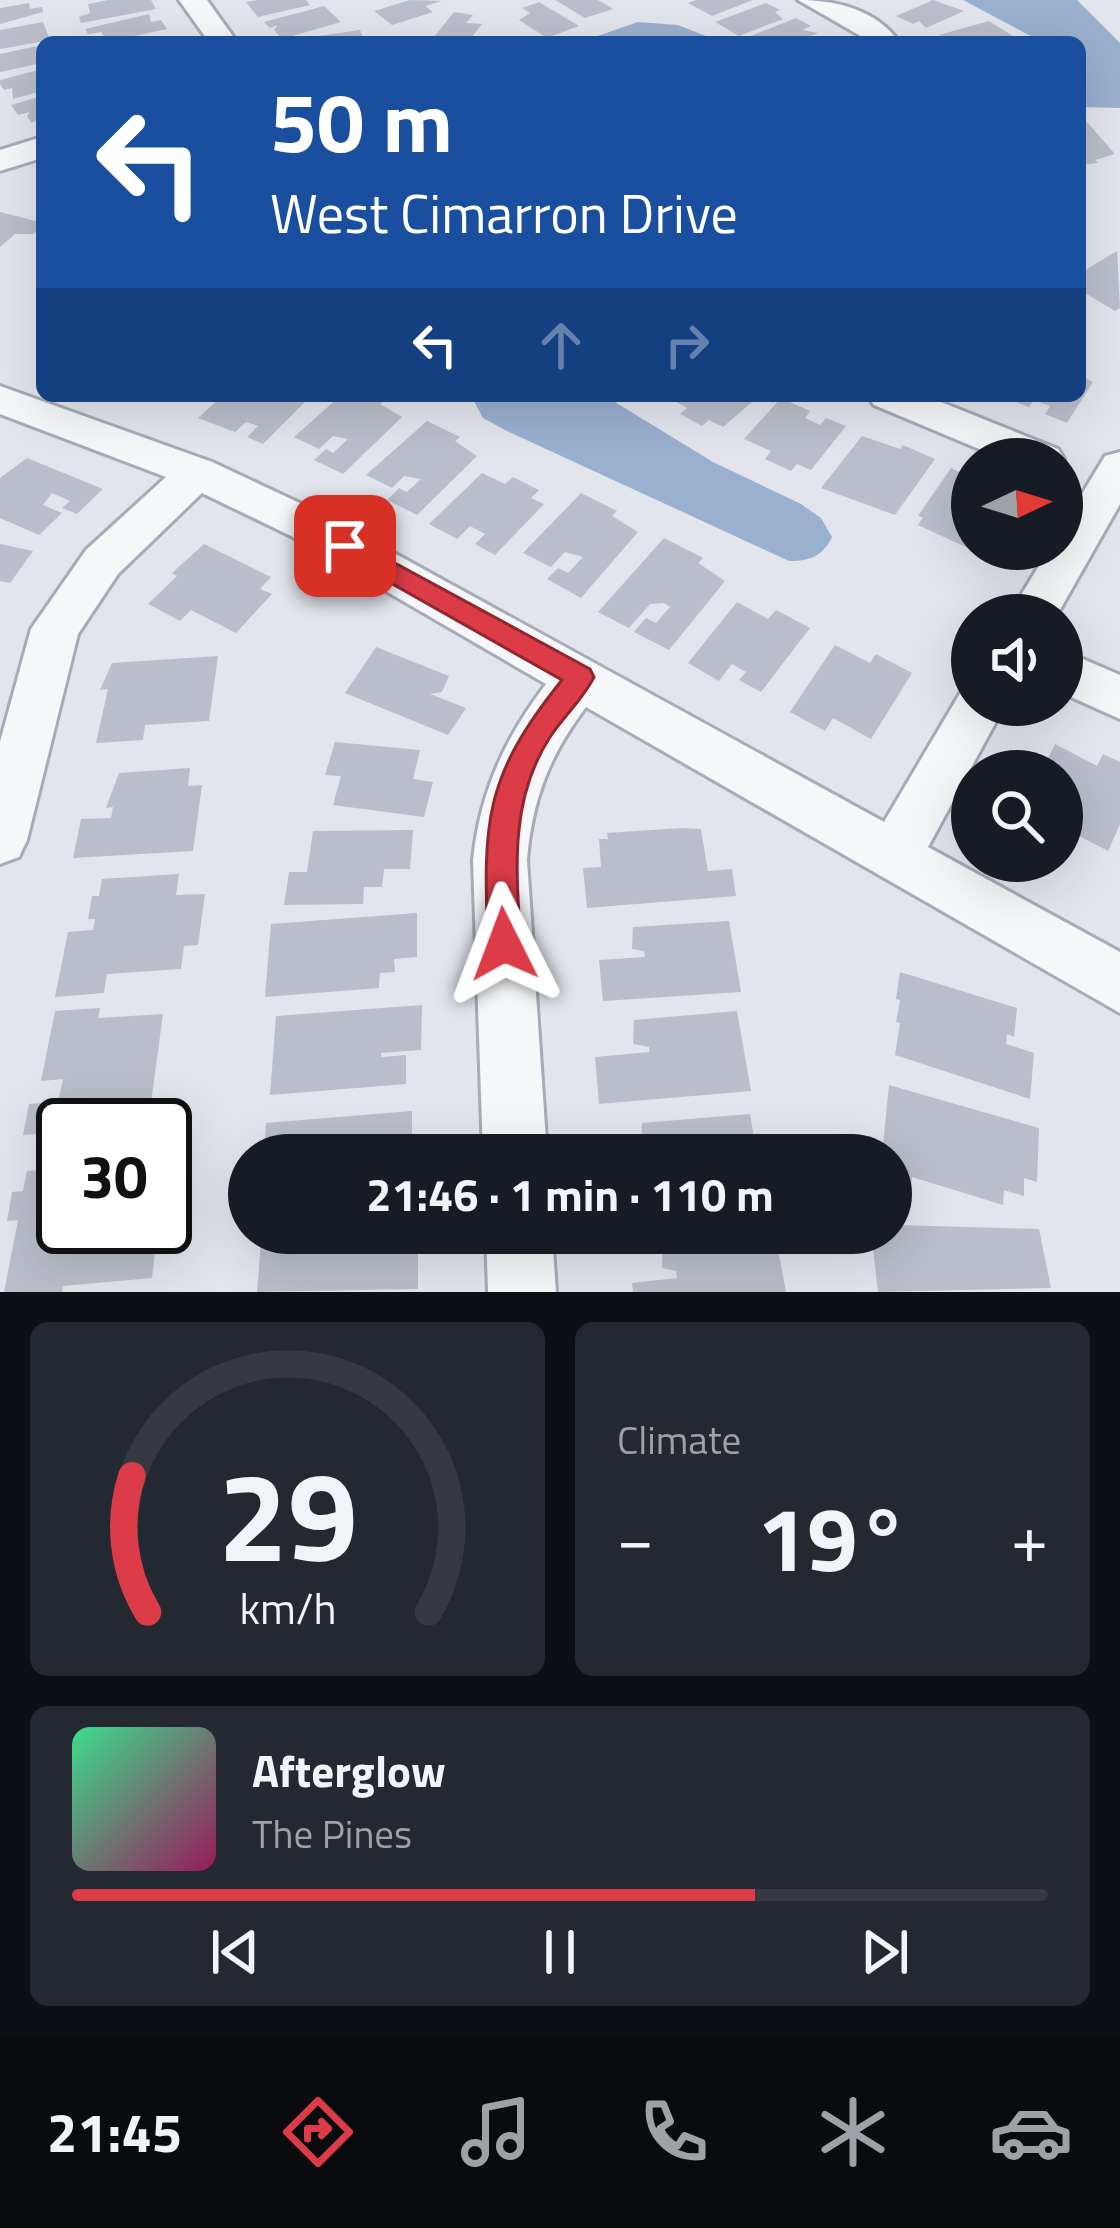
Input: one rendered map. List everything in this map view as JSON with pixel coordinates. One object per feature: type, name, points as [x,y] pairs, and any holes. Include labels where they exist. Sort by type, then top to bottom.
[{"type":"street","points":[[193,0],[220,36]]},
{"type":"street","points":[[812,0],[881,36]]},
{"type":"street","points":[[0,161],[36,149]]},
{"type":"street","points":[[0,400],[197,473],[307,525],[1120,984]]},
{"type":"street","points":[[903,402],[991,438]]},
{"type":"street","points":[[1045,594],[1114,477],[1083,471]]},
{"type":"street","points":[[0,840],[55,628],[84,581],[197,473]]},
{"type":"street","points":[[514,1134],[502,822],[508,788],[522,757],[580,677]]},
{"type":"street","points":[[1083,680],[1120,698]]},
{"type":"street","points":[[895,854],[968,726]]},
{"type":"street","points":[[520,1254],[522,1292]]},
{"type":"water","points":[[963,0],[1077,0],[1120,43],[1120,108],[1086,107],[1086,36],[1031,36]]},
{"type":"water","points":[[638,22],[678,25],[706,36],[597,36]]},
{"type":"water","points":[[474,402],[615,402],[713,462],[801,504],[821,518],[832,537],[815,556],[789,561],[483,418]]},
{"type":"building","points":[[151,0],[156,9],[81,23],[79,17],[90,13],[88,4]]},
{"type":"building","points":[[306,0],[310,5],[258,17],[246,2]]},
{"type":"building","points":[[410,0],[442,1],[425,6],[433,12],[392,25],[374,11]]},
{"type":"building","points":[[555,0],[598,0],[613,9],[585,18]]},
{"type":"building","points":[[753,0],[712,16],[688,3]]},
{"type":"building","points":[[933,0],[964,11],[926,28],[919,21],[913,24],[896,16]]},
{"type":"building","points":[[539,2],[579,26],[544,36],[519,20],[530,13],[522,8]]},
{"type":"building","points":[[29,3],[30,9],[42,7],[43,12],[0,24],[0,8]]},
{"type":"building","points":[[766,3],[780,10],[775,12],[783,19],[739,36],[715,22]]},
{"type":"building","points":[[324,6],[341,22],[279,36],[274,30],[278,25],[270,28],[264,22]]},
{"type":"building","points":[[454,12],[473,15],[466,23],[482,24],[473,36],[435,36]]},
{"type":"building","points":[[149,14],[151,22],[161,20],[167,29],[104,36],[101,32],[88,34],[85,29]]},
{"type":"building","points":[[796,18],[811,26],[802,30],[818,33],[810,36],[751,36]]},
{"type":"building","points":[[989,21],[1013,36],[941,36]]},
{"type":"building","points":[[43,22],[48,36],[0,49],[0,30]]},
{"type":"building","points":[[360,30],[362,36],[319,36]]},
{"type":"building","points":[[36,46],[36,64],[0,72],[0,54]]},
{"type":"building","points":[[36,71],[36,93],[13,99],[12,88],[4,90],[0,80]]},
{"type":"building","points":[[36,98],[36,121],[31,123],[30,112],[18,115],[11,105]]},
{"type":"building","points":[[1087,122],[1115,154],[1086,164]]},
{"type":"building","points":[[0,212],[36,221],[34,234],[15,234],[0,247]]},
{"type":"building","points":[[1117,251],[1120,308],[1115,311],[1086,294],[1086,269]]},
{"type":"building","points":[[215,402],[305,402],[263,444],[247,437],[258,426],[246,422],[235,432],[198,418]]},
{"type":"building","points":[[333,402],[382,402],[402,417],[343,474],[314,460],[326,449],[333,453],[348,439],[333,436],[319,449],[294,437]]},
{"type":"building","points":[[676,402],[752,402],[723,427],[709,420],[702,426],[680,414],[687,408]]},
{"type":"building","points":[[777,402],[810,411],[805,418],[820,425],[826,418],[846,426],[811,470],[797,464],[791,471],[765,459],[771,451],[744,439]]},
{"type":"building","points":[[1039,402],[1080,402],[1067,423],[1045,414],[1050,406]]},
{"type":"building","points":[[427,421],[460,437],[455,441],[477,456],[417,515],[387,500],[399,488],[407,492],[421,479],[404,476],[392,488],[366,475]]},
{"type":"building","points":[[862,436],[900,449],[903,445],[935,459],[895,515],[821,488]]},
{"type":"building","points":[[27,458],[103,489],[77,514],[62,508],[70,501],[52,493],[43,505],[62,513],[39,535],[0,518],[0,478]]},
{"type":"building","points":[[951,468],[951,540],[918,525],[923,518],[918,516]]},
{"type":"building","points":[[482,473],[505,484],[513,477],[539,490],[531,498],[544,504],[495,555],[475,544],[485,534],[470,526],[457,539],[429,524]]},
{"type":"building","points":[[581,493],[617,511],[612,516],[638,532],[581,598],[547,579],[558,568],[568,573],[583,557],[565,552],[551,567],[523,553]]},
{"type":"building","points":[[664,538],[703,558],[698,563],[725,581],[669,650],[634,632],[646,618],[656,623],[670,607],[664,603],[650,604],[629,628],[598,612]]},
{"type":"building","points":[[0,544],[33,551],[10,583],[0,581]]},
{"type":"building","points":[[204,544],[271,577],[260,589],[272,594],[236,633],[191,610],[180,621],[148,604],[177,576],[172,573]]},
{"type":"building","points":[[737,602],[768,619],[776,610],[810,628],[761,692],[739,680],[746,672],[732,664],[719,681],[688,663]]},
{"type":"building","points":[[835,645],[870,663],[876,654],[912,673],[871,739],[833,718],[825,731],[790,712]]},
{"type":"building","points":[[376,647],[449,676],[442,692],[430,694],[466,708],[448,735],[345,693]]},
{"type":"building","points":[[218,656],[209,721],[145,725],[143,740],[96,743],[108,689],[100,690],[112,663]]},
{"type":"building","points":[[335,742],[420,750],[413,779],[433,782],[424,817],[333,805],[341,776],[325,775]]},
{"type":"building","points":[[1103,754],[1120,762],[1120,824],[1108,851],[1083,838],[1083,759],[1097,766]]},
{"type":"building","points":[[190,768],[188,786],[202,785],[193,851],[73,858],[81,819],[111,818],[113,807],[106,808],[119,773]]},
{"type":"building","points":[[701,829],[708,871],[732,869],[736,896],[587,908],[583,868],[601,867],[599,839],[608,839],[607,833]]},
{"type":"building","points":[[413,830],[410,869],[384,869],[382,887],[364,887],[363,904],[284,905],[289,872],[307,872],[313,831]]},
{"type":"building","points":[[179,874],[176,895],[205,894],[198,945],[184,946],[181,969],[107,974],[104,993],[55,997],[68,932],[93,930],[95,919],[88,919],[92,896],[99,896],[102,879]]},
{"type":"building","points":[[417,913],[417,957],[394,959],[395,972],[380,973],[379,988],[265,997],[271,924]]},
{"type":"building","points":[[729,921],[741,992],[603,1001],[599,960],[645,957],[644,951],[632,949],[633,927]]},
{"type":"building","points":[[900,972],[1017,1008],[1014,1037],[1007,1034],[1006,1044],[1034,1053],[1030,1099],[895,1055]]},
{"type":"building","points":[[422,1005],[421,1050],[381,1053],[381,1057],[406,1055],[406,1084],[270,1095],[276,1016]]},
{"type":"building","points":[[100,1008],[98,1018],[163,1014],[152,1098],[59,1098],[63,1079],[41,1081],[55,1011]]},
{"type":"building","points":[[737,1011],[751,1091],[599,1104],[595,1057],[649,1052],[649,1047],[633,1044],[634,1020]]},
{"type":"building","points":[[889,1085],[1039,1128],[1037,1182],[1024,1178],[1024,1196],[1004,1190],[1003,1205],[912,1177],[912,1134],[884,1134]]},
{"type":"building","points":[[29,1104],[36,1104],[36,1134],[23,1135]]},
{"type":"building","points":[[412,1111],[412,1134],[265,1134],[266,1123]]},
{"type":"building","points":[[750,1114],[753,1134],[642,1134],[642,1123]]},
{"type":"building","points":[[36,1170],[36,1254],[155,1254],[152,1278],[63,1286],[62,1292],[4,1292],[18,1220],[7,1221],[12,1192],[23,1191],[27,1171]]},
{"type":"building","points":[[912,1225],[1039,1229],[1051,1288],[878,1292],[873,1254],[912,1254]]},
{"type":"building","points":[[260,1254],[418,1254],[418,1289],[257,1292]]},
{"type":"building","points":[[662,1254],[779,1254],[786,1292],[633,1292],[632,1283],[677,1278],[676,1271],[662,1268]]},
{"type":"route","points":[[345,546],[580,677],[539,730],[508,788],[500,860],[504,944]]}]
